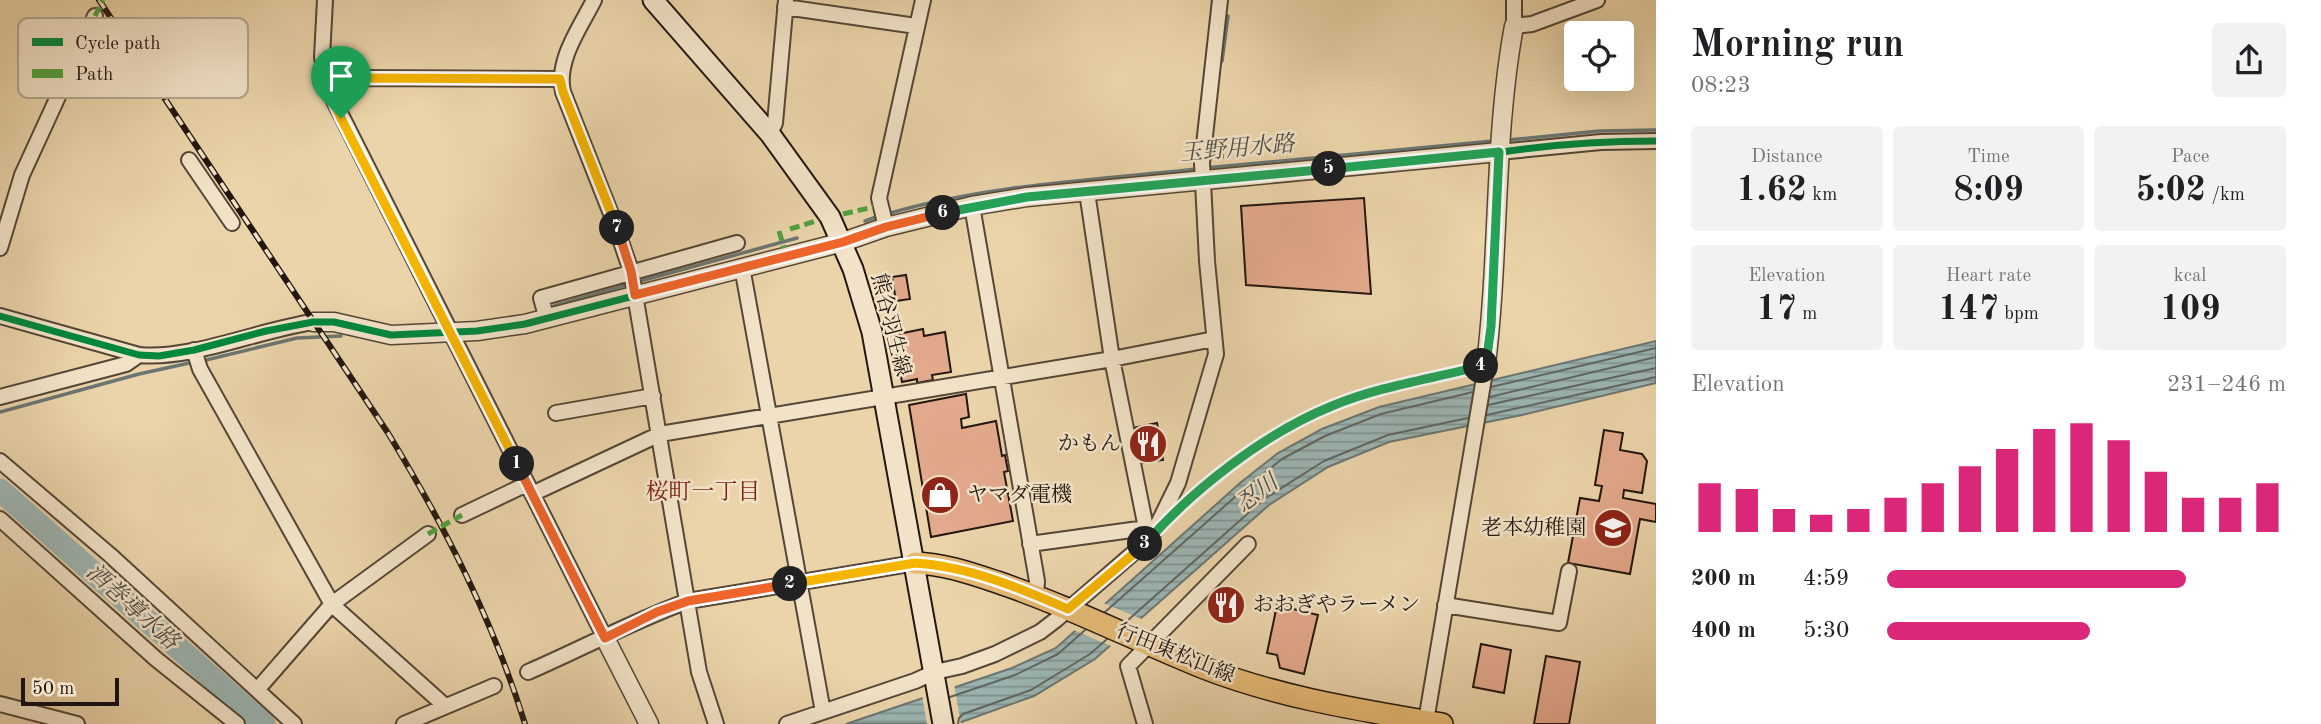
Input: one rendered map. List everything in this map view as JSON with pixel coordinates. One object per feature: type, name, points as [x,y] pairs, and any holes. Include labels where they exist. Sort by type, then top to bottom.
[{"type":"main road","name":"熊谷羽生線","points":[[653,0],[770,134],[830,217],[843,242],[866,310],[885,396],[943,724]]},
{"type":"main road","name":"行田東松山線","points":[[915,563],[935,564],[959,570],[1036,595],[1144,643],[1247,684],[1282,694],[1431,723]]},
{"type":"street","points":[[326,0],[322,57],[327,87],[649,724]]},
{"type":"street","points":[[594,0],[569,50],[560,79],[615,224],[633,283],[699,672],[716,724]]},
{"type":"street","points":[[885,226],[879,198],[923,0]]},
{"type":"street","points":[[787,724],[936,676],[995,654],[1040,632],[1071,611],[1114,572],[1149,531],[1178,483],[1216,355],[1202,173],[1220,0]]},
{"type":"street","points":[[1431,723],[1445,605],[1491,327],[1499,145],[1504,87],[1514,26],[1514,0]]},
{"type":"street","points":[[1514,26],[1532,24],[1597,0]]},
{"type":"street","points":[[770,134],[775,123],[785,4],[916,26]]},
{"type":"street","points":[[327,87],[358,78],[560,79]]},
{"type":"street","points":[[0,248],[22,175],[57,98]]},
{"type":"street","points":[[633,283],[742,267],[843,242],[885,226],[972,206],[1027,197],[1087,192],[1202,173],[1499,145],[1656,141]]},
{"type":"street","points":[[189,160],[232,223]]},
{"type":"street","points":[[1087,192],[1112,359],[1149,531]]},
{"type":"street","points":[[972,206],[1037,581],[1036,595]]},
{"type":"street","points":[[0,316],[139,355],[197,359],[266,331],[313,322],[334,322],[391,335],[501,328],[547,319],[737,243]]},
{"type":"street","points":[[742,267],[823,712]]},
{"type":"street","points":[[462,515],[660,434],[1112,359],[1214,339]]},
{"type":"street","points":[[0,397],[126,364],[139,355]]},
{"type":"street","points":[[197,359],[332,604],[445,706]]},
{"type":"street","points":[[556,413],[653,396]]},
{"type":"street","points":[[0,461],[110,555],[294,724]]},
{"type":"street","points":[[0,519],[156,659],[232,722]]},
{"type":"street","points":[[1030,544],[1149,531]]},
{"type":"street","points":[[257,690],[332,604],[428,534]]},
{"type":"street","points":[[1145,724],[1128,666],[1144,643],[1248,544]]},
{"type":"street","points":[[528,672],[657,612],[688,601],[915,563]]},
{"type":"street","points":[[1445,605],[1559,624],[1569,571]]},
{"type":"street","points":[[404,724],[494,686]]},
{"type":"street","points":[[0,704],[77,724]]},
{"type":"water","name":"忍川","points":[[1656,341],[1656,383],[1522,415],[1389,442],[1328,467],[1269,505],[1095,659],[1034,696],[956,724],[846,724],[1012,668],[1056,648],[1240,483],[1278,453],[1322,429],[1379,407]]},
{"type":"pier","points":[[1101,602],[1144,620],[1113,647],[1071,629]]},
{"type":"pier","points":[[954,684],[961,724],[927,724],[922,695]]},
{"type":"building","points":[[1364,198],[1371,294],[1246,285],[1241,206]]},
{"type":"building","points":[[906,275],[910,299],[896,301],[892,277]]},
{"type":"building","points":[[923,329],[924,336],[945,332],[951,372],[932,375],[933,380],[902,382],[894,339],[899,338],[898,334]]},
{"type":"building","points":[[966,394],[969,417],[961,419],[962,428],[996,421],[1002,456],[1005,455],[1008,471],[1004,472],[1013,521],[931,537],[909,405]]},
{"type":"building","name":"かもん","points":[[1157,423],[1163,460],[1140,463],[1133,428]]},
{"type":"building","name":"老本幼稚園","points":[[1604,430],[1623,433],[1620,450],[1642,454],[1647,461],[1642,493],[1624,490],[1623,498],[1656,504],[1656,522],[1640,519],[1630,574],[1568,563],[1580,498],[1599,501],[1602,486],[1595,485]]},
{"type":"building","points":[[1213,587],[1241,599],[1238,607],[1243,608],[1240,614],[1207,602]]},
{"type":"building","points":[[1277,605],[1318,615],[1304,674],[1280,668],[1277,655],[1267,653]]},
{"type":"building","points":[[1481,644],[1511,650],[1504,693],[1473,687]]},
{"type":"building","points":[[1546,656],[1580,662],[1569,724],[1534,724]]},
{"type":"waterway","points":[[1222,61],[1228,16]]},
{"type":"waterway","name":"玉野用水路","points":[[1508,140],[1599,131],[1656,130]]},
{"type":"waterway","name":"玉野用水路","points":[[1205,168],[1493,141]]},
{"type":"waterway","name":"玉野用水路","points":[[887,214],[1002,190],[1197,169]]},
{"type":"waterway","name":"玉野用水路","points":[[865,221],[879,216]]},
{"type":"waterway","name":"玉野用水路","points":[[637,282],[797,238]]},
{"type":"waterway","name":"玉野用水路","points":[[554,306],[630,284]]},
{"type":"waterway","name":"玉野用水路","points":[[202,361],[297,338],[341,336]]},
{"type":"waterway","name":"玉野用水路","points":[[0,412],[139,374],[194,362]]},
{"type":"waterway","name":"酒巻導水路","points":[[0,490],[264,724]]},
{"type":"railway","points":[[99,0],[111,18]]},
{"type":"railway","points":[[164,98],[409,468],[466,574],[498,648],[525,724]]},
{"type":"marked path","points":[[95,16],[103,0]]},
{"type":"marked path","points":[[1208,157],[1224,156]]},
{"type":"marked path","points":[[843,214],[873,207]]},
{"type":"marked path","points":[[790,229],[819,220]]},
{"type":"marked path","points":[[779,231],[784,248]]},
{"type":"marked path","points":[[428,534],[462,515]]},
{"type":"cycle path","points":[[0,316],[139,355],[159,356],[313,322],[334,322],[391,335],[477,331],[525,324],[843,242],[886,227],[972,206],[1027,197],[1551,146],[1656,141]]},
{"type":"cycle path","points":[[1153,534],[1245,456],[1322,410],[1384,389],[1486,364]]},
{"type":"place","name":"かもん","points":[[1148,444]]},
{"type":"place","name":"ヤマダ電機","points":[[940,495]]},
{"type":"place","name":"老本幼稚園","points":[[1613,528]]},
{"type":"place","name":"おおぎやラーメン","points":[[1226,605]]},
{"type":"district","name":"桜町一丁目","points":[[703,492]]},
{"type":"route","points":[[358,78],[560,79],[615,224],[631,271],[635,295],[972,206],[1027,197],[1499,152],[1491,327],[1486,364],[1374,391],[1308,416],[1280,432],[1251,450],[1192,498],[1114,572],[1068,609],[1036,595],[959,570],[935,564],[915,563],[688,601],[657,612],[605,638],[341,118],[327,87],[358,78]]}]
